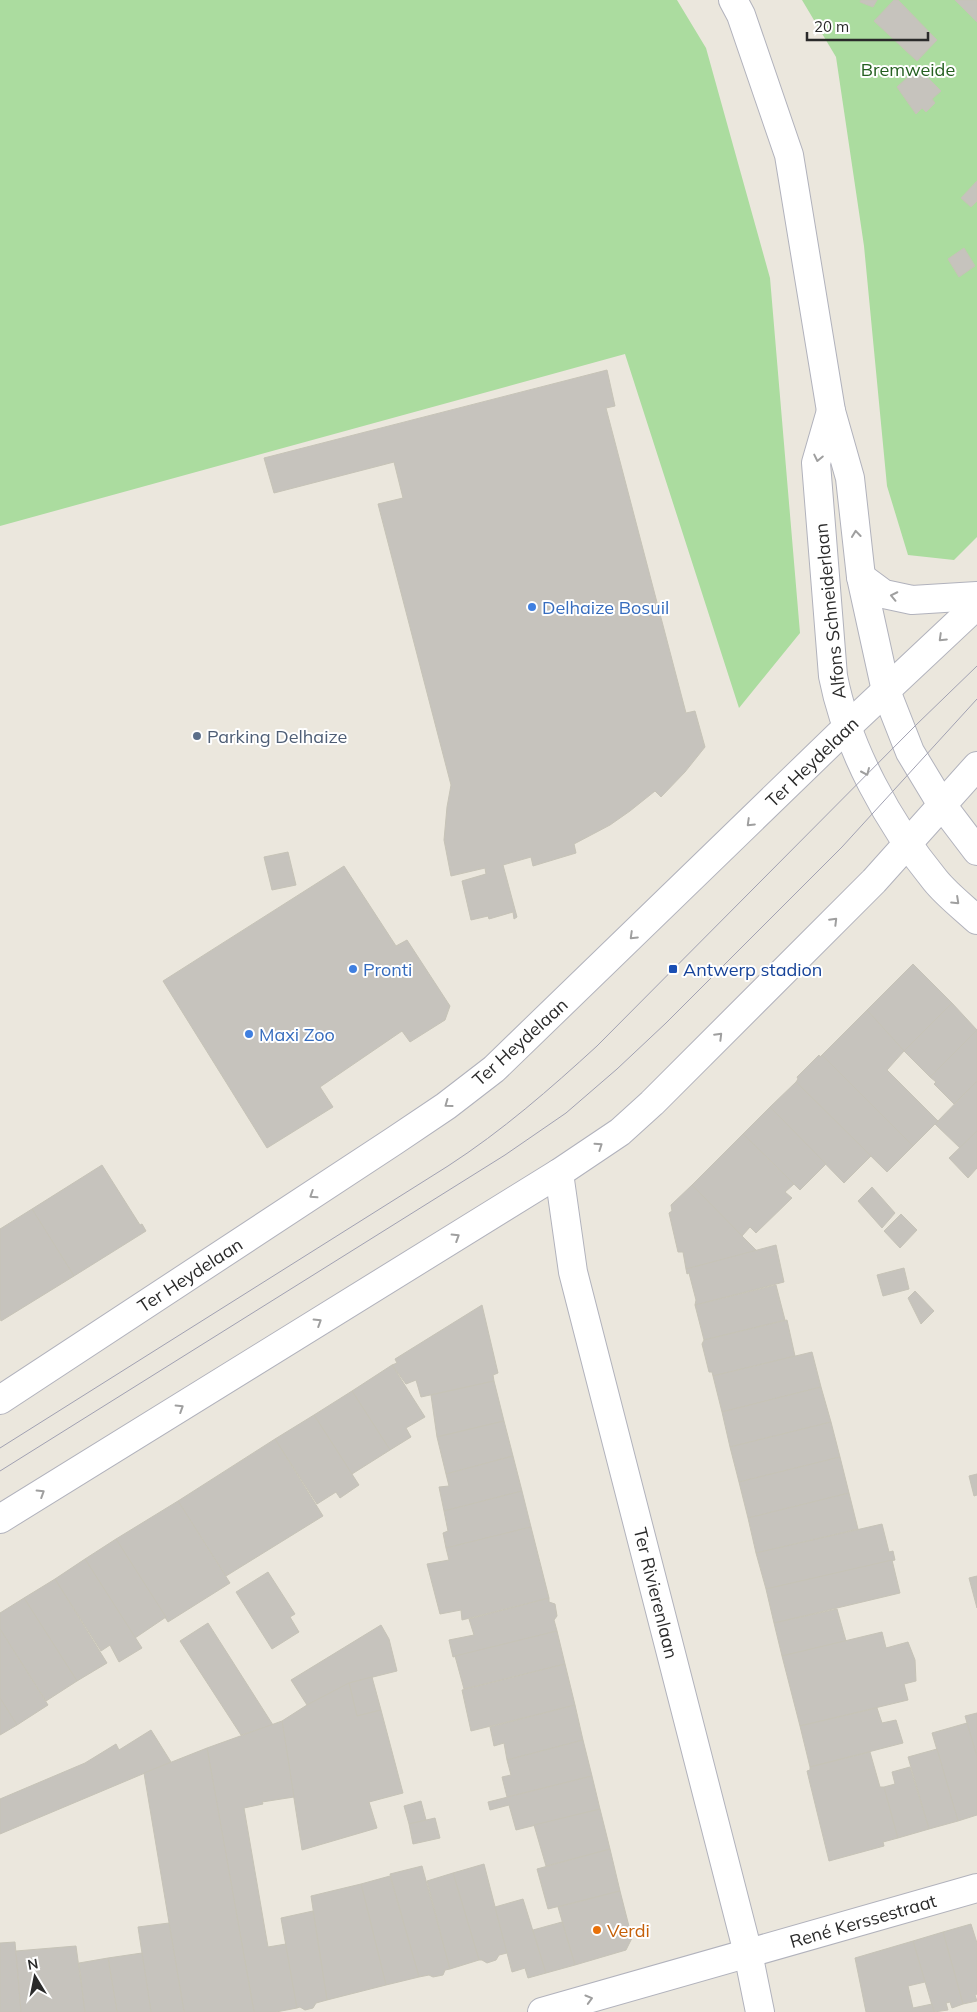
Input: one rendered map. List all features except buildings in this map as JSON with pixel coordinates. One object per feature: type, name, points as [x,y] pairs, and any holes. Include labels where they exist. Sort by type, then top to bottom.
[{"type":"street","name":"Alfons Schneiderlaan","points":[[733,0],[741,15],[789,155],[831,411],[850,478],[861,577],[886,691],[910,752],[942,805],[977,851]]},
{"type":"street","name":"Alfons Schneiderlaan","points":[[831,411],[816,463],[833,676],[838,701],[869,779],[908,844],[936,881],[977,920]]},
{"type":"street","name":"Alfons Schneiderlaan","points":[[861,577],[884,594],[912,600],[977,596]]},
{"type":"street","name":"Ter Heydelaan","points":[[0,1400],[394,1141],[446,1106],[494,1070],[847,727],[977,605]]},
{"type":"street","points":[[0,1519],[559,1173],[620,1132],[652,1103],[874,881],[977,766]]},
{"type":"street","name":"Ter Rivierenlaan","points":[[559,1173],[573,1272],[748,1954],[760,2012]]},
{"type":"street","name":"René Kerssestraat","points":[[542,2012],[977,1888]]},
{"type":"green space","points":[[0,0],[677,0],[706,48],[770,278],[800,633],[739,708],[625,354],[0,526]]},
{"type":"green space","name":"Bremweide","points":[[802,0],[977,0],[977,537],[954,560],[908,555],[887,486],[864,246],[836,57]]},
{"type":"tram line","points":[[0,1448],[448,1166],[506,1124],[597,1046],[977,666]]},
{"type":"tram line","points":[[0,1471],[505,1155],[566,1113],[666,1023],[842,847],[977,699]]},
{"type":"place","name":"Delhaize Bosuil","points":[[532,607]]},
{"type":"place","name":"Parking Delhaize","points":[[197,736]]},
{"type":"place","name":"Pronti","points":[[353,969]]},
{"type":"place","name":"Antwerp stadion","points":[[673,969]]},
{"type":"place","name":"Maxi Zoo","points":[[249,1034]]},
{"type":"place","name":"Verdi","points":[[597,1930]]}]
